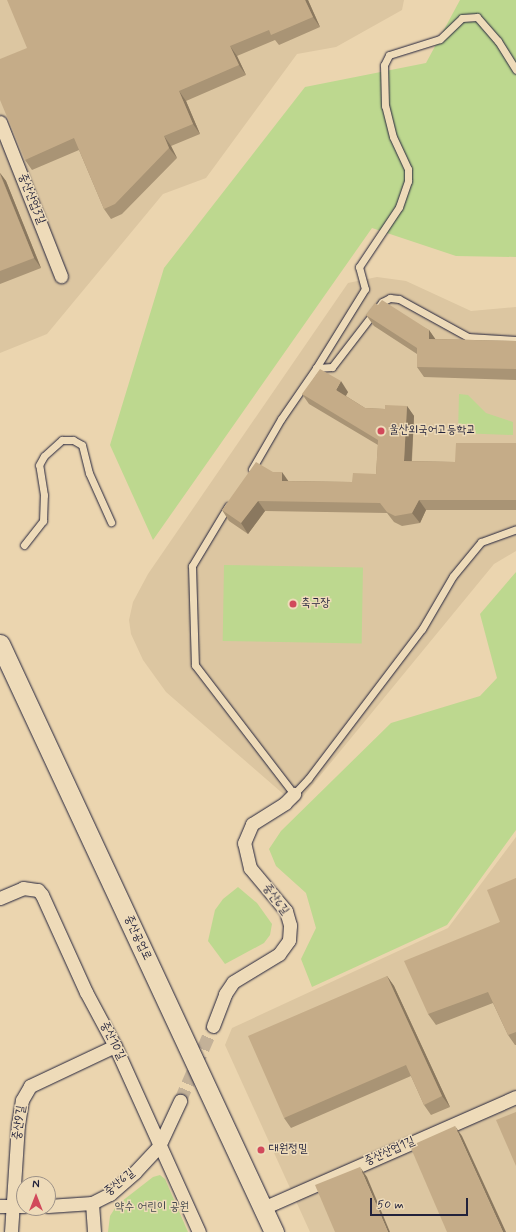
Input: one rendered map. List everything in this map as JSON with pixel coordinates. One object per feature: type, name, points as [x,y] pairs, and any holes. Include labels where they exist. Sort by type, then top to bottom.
[{"type":"street","name":"중산산업3길","points":[[0,122],[61,276]]},
{"type":"street","name":"중산공업로","points":[[0,644],[274,1232]]},
{"type":"street","name":"중산6길","points":[[213,1026],[225,994],[233,982],[279,954],[289,940],[290,925],[286,911],[250,868],[244,843],[252,824],[285,803],[294,794]]},
{"type":"street","name":"중산10길","points":[[0,898],[23,888],[38,890],[42,896],[86,992],[116,1046],[159,1146],[200,1232]]},
{"type":"street","name":"중산9길","points":[[11,1232],[18,1125],[22,1100],[30,1086],[116,1046]]},
{"type":"street","name":"중산산업1길","points":[[263,1208],[516,1097]]},
{"type":"street","name":"중산6길","points":[[56,1205],[92,1203],[110,1194],[135,1172],[159,1146],[180,1101]]},
{"type":"street","points":[[92,1203],[94,1232]]},
{"type":"lane","points":[[247,478],[281,419],[316,368],[365,289],[359,267],[399,208],[408,181],[408,169],[393,138],[385,106],[384,66],[389,56],[440,39],[462,18],[477,17],[498,41],[516,70]]},
{"type":"lane","points":[[316,368],[332,367],[374,310],[390,298],[399,300],[468,337],[516,340]]},
{"type":"lane","points":[[24,545],[43,521],[44,495],[39,465],[44,456],[62,440],[73,440],[82,445],[89,473],[111,522]]},
{"type":"lane","points":[[235,497],[192,566],[193,656],[200,672],[294,794],[308,779],[422,629],[453,576],[481,542],[516,529]]},
{"type":"shaded area","points":[[0,0],[404,0],[402,10],[336,47],[297,54],[206,178],[163,194],[47,334],[0,353]]},
{"type":"shaded area","name":"울산외국어고등학교","points":[[377,277],[406,281],[471,311],[516,307],[516,551],[494,564],[296,805],[166,692],[143,660],[131,634],[129,620],[133,602],[148,574],[348,283]]},
{"type":"shaded area","points":[[516,837],[516,1232],[310,1232],[225,1045],[232,1028],[448,928]]},
{"type":"green space","points":[[460,0],[516,0],[516,257],[456,256],[372,228],[153,540],[110,445],[164,268],[305,87],[426,63]]},
{"type":"green space","points":[[459,394],[468,395],[486,413],[513,422],[513,435],[458,433]]},
{"type":"green space","name":"축구장","points":[[224,565],[363,567],[362,643],[223,641]]},
{"type":"green space","points":[[516,572],[516,830],[447,925],[312,987],[301,959],[316,928],[306,893],[276,866],[269,849],[281,831],[391,723],[480,696],[497,678],[480,614]]},
{"type":"green space","points":[[238,887],[257,903],[272,924],[270,935],[264,943],[225,964],[208,941],[215,910],[223,899]]},
{"type":"green space","name":"약수 어린이 공원","points":[[160,1175],[165,1179],[188,1232],[108,1232],[110,1216],[117,1205],[153,1177]]},
{"type":"building","points":[[7,0],[305,0],[313,17],[271,35],[269,30],[230,46],[239,65],[179,91],[193,124],[164,136],[169,148],[115,204],[104,209],[74,138],[25,160],[0,100],[0,59],[27,48]]},
{"type":"building","points":[[0,174],[34,258],[0,271]]},
{"type":"building","points":[[382,300],[429,330],[429,339],[516,341],[516,369],[417,367],[417,348],[366,315],[375,303],[378,305]]},
{"type":"building","points":[[320,369],[341,381],[336,390],[365,408],[385,409],[385,405],[407,406],[404,461],[455,462],[456,443],[516,443],[516,500],[419,500],[412,513],[395,516],[387,512],[380,503],[258,501],[241,523],[222,510],[256,462],[273,472],[282,472],[282,481],[352,482],[353,473],[376,474],[378,440],[302,394]]},
{"type":"building","points":[[516,878],[516,1032],[508,1035],[488,992],[428,1014],[404,961],[500,922],[487,890]]},
{"type":"building","points":[[387,976],[442,1096],[424,1105],[406,1065],[284,1118],[248,1036]]},
{"type":"building","points":[[516,1112],[516,1166],[496,1120]]},
{"type":"building","points":[[455,1126],[503,1232],[447,1232],[410,1146]]},
{"type":"building","points":[[360,1167],[388,1232],[335,1232],[315,1185]]},
{"type":"tunnel","points":[[180,1101],[213,1026]]},
{"type":"place","name":"울산외국어고등학교","points":[[381,431]]},
{"type":"place","name":"축구장","points":[[293,604]]},
{"type":"place","name":"대원정밀","points":[[261,1150]]}]
